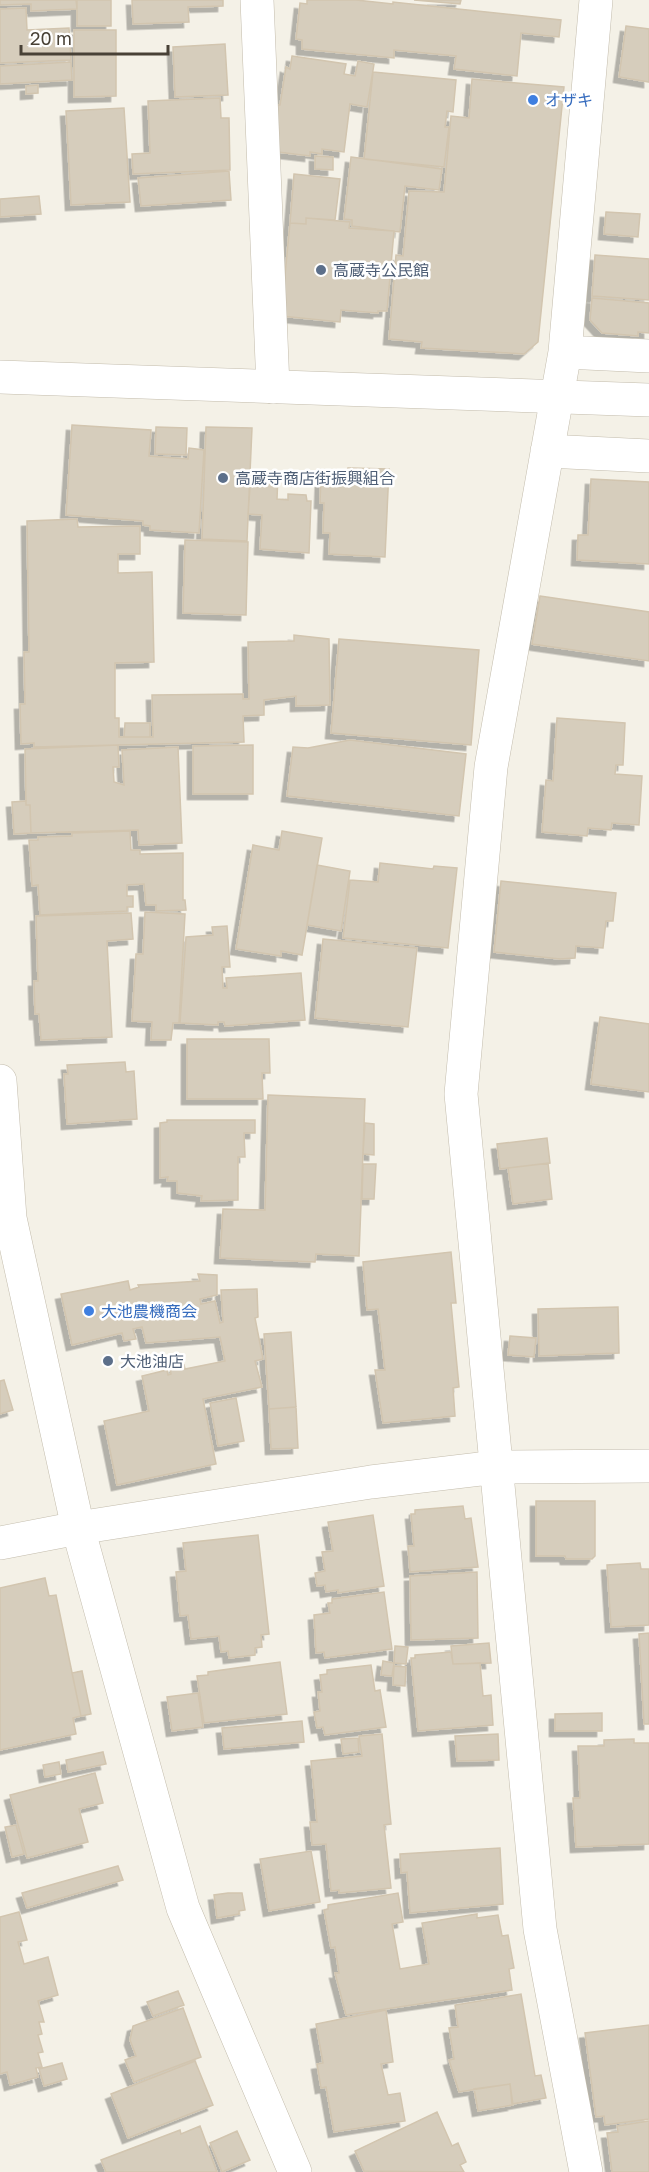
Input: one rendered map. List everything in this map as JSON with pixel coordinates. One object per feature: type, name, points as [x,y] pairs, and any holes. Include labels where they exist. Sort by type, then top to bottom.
[{"type":"street","points":[[257,0],[273,387]]},
{"type":"street","points":[[586,2172],[540,1929],[461,1094],[491,767],[565,352],[596,0]]},
{"type":"street","points":[[565,352],[649,356]]},
{"type":"street","points":[[0,377],[649,400]]},
{"type":"street","points":[[547,450],[649,456]]},
{"type":"street","points":[[0,1081],[10,1218],[78,1528],[183,1908],[295,2172]]},
{"type":"street","points":[[0,1543],[78,1528],[371,1482],[497,1467],[649,1466]]},
{"type":"building","points":[[0,0],[76,0],[77,9],[31,11],[31,4],[0,5]]},
{"type":"building","points":[[77,0],[111,0],[111,26],[77,26]]},
{"type":"building","points":[[132,0],[223,0],[223,6],[188,7],[189,22],[133,24]]},
{"type":"building","points":[[307,0],[356,0],[393,4],[393,2],[561,20],[559,37],[521,33],[517,76],[454,69],[456,56],[394,50],[394,58],[302,49],[302,40],[296,39],[300,3],[307,4]]},
{"type":"building","points":[[414,0],[461,0],[460,4]]},
{"type":"building","points":[[26,8],[27,30],[69,28],[71,60],[0,63],[0,9]]},
{"type":"building","points":[[626,26],[649,29],[649,82],[619,77]]},
{"type":"building","points":[[74,30],[116,30],[116,96],[74,97]]},
{"type":"building","points":[[225,44],[228,95],[175,97],[173,47]]},
{"type":"building","points":[[292,56],[346,64],[344,74],[355,76],[358,61],[374,64],[367,107],[350,104],[344,152],[322,149],[322,154],[310,152],[310,156],[278,152],[277,105],[280,105],[286,67],[290,69]]},
{"type":"building","points":[[71,62],[72,80],[0,84],[0,66]]},
{"type":"building","points":[[373,72],[456,80],[453,112],[447,111],[445,127],[449,127],[444,167],[364,159]]},
{"type":"building","points":[[472,79],[564,87],[538,342],[524,354],[421,348],[422,342],[389,339],[396,255],[403,256],[409,191],[444,192],[451,116],[469,118]]},
{"type":"building","points":[[38,85],[38,93],[26,94],[26,86]]},
{"type":"building","points":[[220,98],[221,118],[229,118],[230,170],[133,174],[132,154],[150,153],[148,101]]},
{"type":"building","points":[[124,108],[130,202],[71,205],[66,111]]},
{"type":"building","points":[[315,156],[333,157],[333,170],[315,169]]},
{"type":"building","points":[[351,157],[442,169],[439,190],[405,186],[400,232],[352,226],[352,220],[344,219]]},
{"type":"building","points":[[229,171],[231,200],[141,206],[138,178]]},
{"type":"building","points":[[294,174],[340,179],[335,220],[306,218],[306,224],[290,223]]},
{"type":"building","points":[[39,196],[41,214],[0,217],[0,199]]},
{"type":"building","points":[[606,212],[640,214],[638,237],[604,234]]},
{"type":"building","points":[[306,218],[350,222],[349,228],[394,231],[387,311],[378,311],[378,313],[341,310],[340,322],[281,316],[290,223],[306,224]]},
{"type":"building","points":[[595,255],[649,259],[649,300],[592,296]]},
{"type":"building","points":[[592,298],[649,303],[649,333],[638,332],[638,336],[602,333],[590,320]]},
{"type":"building","points":[[72,425],[151,430],[149,456],[188,459],[189,448],[204,450],[199,533],[150,530],[150,526],[143,525],[143,521],[66,515]]},
{"type":"building","points":[[156,427],[187,428],[186,455],[155,454]]},
{"type":"building","points":[[206,427],[252,428],[247,541],[202,539]]},
{"type":"building","points":[[348,468],[389,469],[385,557],[329,554],[330,533],[323,533],[324,503],[320,503],[321,476],[348,473]]},
{"type":"building","points":[[251,473],[278,475],[277,499],[288,500],[288,494],[306,495],[307,501],[311,501],[309,553],[260,549],[262,515],[248,514]]},
{"type":"building","points":[[591,479],[649,482],[649,564],[577,560],[578,535],[588,535]]},
{"type":"building","points":[[77,519],[78,527],[140,526],[140,554],[118,554],[118,573],[152,572],[154,662],[115,663],[115,718],[119,718],[119,737],[153,737],[152,695],[243,694],[243,699],[249,699],[248,642],[294,641],[294,635],[329,639],[330,705],[296,706],[296,696],[264,700],[264,715],[243,716],[244,742],[34,747],[34,743],[21,744],[20,704],[25,704],[24,652],[29,652],[27,521]]},
{"type":"building","points":[[185,540],[248,542],[246,615],[183,613]]},
{"type":"building","points":[[540,596],[649,612],[649,661],[532,644]]},
{"type":"building","points":[[339,639],[479,650],[471,745],[331,733]]},
{"type":"building","points":[[557,718],[625,723],[623,765],[616,765],[615,774],[642,776],[639,825],[612,823],[611,830],[588,828],[587,836],[542,832],[546,780],[553,781]]},
{"type":"building","points":[[125,723],[150,723],[150,737],[124,737]]},
{"type":"building","points":[[350,740],[466,754],[459,816],[287,796],[293,747],[308,748]]},
{"type":"building","points":[[118,745],[119,767],[113,767],[114,782],[124,785],[122,750],[178,747],[182,843],[139,845],[138,830],[31,833],[30,805],[26,805],[25,749]]},
{"type":"building","points":[[253,745],[253,794],[193,794],[193,746]]},
{"type":"building","points":[[26,801],[26,805],[30,805],[31,833],[14,834],[12,802]]},
{"type":"building","points":[[130,831],[131,850],[140,850],[140,854],[183,853],[183,900],[185,900],[186,910],[156,911],[156,905],[146,905],[144,884],[127,885],[127,896],[133,896],[133,907],[127,907],[127,911],[40,915],[38,885],[32,886],[29,840],[38,840],[38,837],[72,836],[72,833]]},
{"type":"building","points":[[282,831],[322,838],[302,955],[281,951],[281,956],[236,949],[253,845],[279,850]]},
{"type":"building","points":[[380,863],[433,869],[434,866],[457,868],[448,948],[343,938],[350,880],[378,882]]},
{"type":"building","points":[[317,865],[350,871],[341,931],[307,925]]},
{"type":"building","points":[[501,881],[616,893],[613,921],[606,921],[603,948],[576,946],[575,958],[560,959],[494,952]]},
{"type":"building","points":[[145,912],[185,914],[179,1023],[173,1023],[171,1040],[151,1040],[152,1022],[132,1021],[136,954],[143,954]]},
{"type":"building","points":[[131,913],[133,939],[107,941],[112,1037],[41,1040],[39,1014],[35,1014],[34,981],[38,981],[36,916]]},
{"type":"building","points":[[227,926],[230,967],[222,967],[223,988],[227,988],[226,978],[301,973],[305,1020],[225,1026],[224,1022],[218,1022],[218,1025],[180,1023],[186,937],[213,935],[212,927]]},
{"type":"building","points":[[323,939],[417,948],[408,1027],[315,1018]]},
{"type":"building","points":[[600,1017],[649,1024],[649,1092],[591,1084]]},
{"type":"building","points":[[187,1039],[269,1039],[270,1073],[262,1073],[263,1099],[187,1099]]},
{"type":"building","points":[[125,1062],[126,1072],[134,1071],[137,1119],[67,1124],[64,1074],[68,1074],[67,1065]]},
{"type":"building","points":[[268,1095],[365,1099],[359,1256],[316,1254],[315,1262],[220,1258],[223,1209],[265,1210]]},
{"type":"building","points":[[167,1120],[255,1120],[255,1133],[244,1133],[245,1157],[238,1157],[238,1200],[201,1201],[202,1196],[177,1193],[177,1181],[167,1181],[168,1177],[160,1178],[160,1123],[167,1122]]},
{"type":"building","points":[[365,1123],[374,1124],[374,1155],[363,1154]]},
{"type":"building","points":[[547,1138],[550,1163],[500,1169],[497,1144]]},
{"type":"building","points":[[548,1163],[552,1199],[513,1204],[508,1168]]},
{"type":"building","points":[[363,1164],[376,1164],[374,1199],[362,1199]]},
{"type":"building","points":[[451,1252],[456,1303],[451,1303],[459,1387],[453,1388],[455,1416],[383,1423],[375,1370],[385,1370],[378,1309],[367,1310],[363,1262]]},
{"type":"building","points":[[198,1274],[217,1275],[217,1295],[200,1299],[201,1304],[215,1301],[220,1323],[223,1322],[221,1290],[257,1289],[258,1317],[255,1318],[263,1359],[255,1361],[262,1387],[203,1399],[216,1464],[117,1485],[104,1421],[149,1411],[142,1376],[167,1370],[168,1375],[171,1374],[170,1368],[184,1365],[185,1369],[225,1361],[220,1337],[146,1343],[142,1327],[133,1329],[136,1339],[124,1341],[122,1333],[72,1345],[61,1294],[128,1281],[130,1290],[139,1287],[138,1285],[200,1281]]},
{"type":"building","points":[[618,1307],[619,1353],[539,1356],[538,1309]]},
{"type":"building","points":[[291,1332],[296,1407],[269,1409],[264,1334]]},
{"type":"building","points":[[510,1336],[536,1338],[534,1357],[508,1355]]},
{"type":"building","points":[[4,1380],[13,1410],[0,1414],[0,1381]]},
{"type":"building","points":[[236,1398],[244,1441],[218,1446],[210,1403]]},
{"type":"building","points":[[296,1407],[298,1448],[271,1449],[269,1409]]},
{"type":"building","points":[[536,1501],[595,1501],[595,1556],[592,1559],[566,1559],[565,1556],[536,1556]]},
{"type":"building","points":[[463,1506],[465,1519],[471,1518],[478,1567],[410,1572],[408,1546],[414,1546],[411,1514],[415,1514],[415,1510]]},
{"type":"building","points":[[373,1515],[384,1586],[338,1593],[338,1590],[326,1592],[325,1585],[317,1586],[315,1573],[325,1571],[322,1552],[333,1551],[328,1522]]},
{"type":"building","points":[[258,1535],[269,1634],[261,1635],[262,1647],[255,1648],[255,1655],[229,1658],[228,1651],[221,1652],[219,1636],[191,1639],[188,1615],[180,1616],[176,1572],[186,1571],[183,1543]]},
{"type":"building","points":[[640,1563],[641,1569],[649,1569],[649,1625],[611,1627],[607,1565]]},
{"type":"building","points":[[477,1572],[478,1638],[411,1640],[410,1576]]},
{"type":"building","points":[[45,1578],[49,1596],[56,1595],[81,1716],[73,1718],[76,1734],[0,1750],[0,1588]]},
{"type":"building","points":[[384,1592],[392,1649],[325,1658],[324,1652],[316,1653],[314,1615],[330,1613],[328,1603],[332,1603],[332,1599]]},
{"type":"building","points":[[649,1633],[649,1724],[644,1724],[639,1634]]},
{"type":"building","points":[[489,1643],[491,1663],[453,1664],[451,1646]]},
{"type":"building","points":[[395,1646],[408,1647],[406,1664],[394,1663]]},
{"type":"building","points":[[451,1652],[453,1664],[480,1663],[483,1696],[491,1695],[493,1725],[418,1731],[411,1658],[415,1658],[415,1655]]},
{"type":"building","points":[[383,1661],[394,1663],[392,1676],[381,1675]]},
{"type":"building","points":[[280,1662],[287,1714],[204,1723],[197,1676],[208,1675],[208,1672]]},
{"type":"building","points":[[371,1665],[375,1691],[380,1690],[386,1727],[325,1735],[323,1727],[317,1728],[314,1712],[320,1711],[318,1692],[322,1692],[320,1675],[327,1674],[327,1670]]},
{"type":"building","points":[[394,1666],[406,1667],[405,1686],[393,1685]]},
{"type":"building","points":[[82,1671],[91,1714],[81,1716],[72,1673]]},
{"type":"building","points":[[198,1693],[203,1727],[172,1731],[167,1697]]},
{"type":"building","points":[[602,1713],[602,1731],[555,1731],[555,1714]]},
{"type":"building","points":[[302,1721],[304,1742],[224,1749],[222,1728]]},
{"type":"building","points":[[382,1734],[391,1824],[384,1825],[391,1888],[339,1893],[339,1890],[331,1891],[326,1844],[312,1845],[310,1822],[317,1822],[311,1761],[362,1756],[359,1736]]},
{"type":"building","points":[[498,1734],[499,1760],[457,1761],[455,1736]]},
{"type":"building","points":[[358,1738],[359,1752],[343,1754],[341,1739]]},
{"type":"building","points":[[634,1739],[634,1743],[649,1743],[649,1844],[576,1847],[573,1798],[580,1798],[578,1746],[604,1746],[604,1740]]},
{"type":"building","points":[[103,1752],[106,1764],[68,1772],[66,1760]]},
{"type":"building","points":[[59,1762],[61,1774],[45,1777],[43,1765]]},
{"type":"building","points":[[95,1773],[103,1803],[79,1809],[88,1842],[27,1858],[10,1795]]},
{"type":"building","points":[[16,1825],[24,1854],[12,1857],[5,1827]]},
{"type":"building","points":[[500,1848],[503,1904],[410,1913],[407,1872],[401,1873],[400,1854]]},
{"type":"building","points":[[311,1851],[320,1902],[269,1911],[260,1859]]},
{"type":"building","points":[[118,1866],[123,1880],[27,1908],[22,1893]]},
{"type":"building","points":[[242,1893],[245,1910],[239,1911],[239,1914],[217,1918],[214,1895]]},
{"type":"building","points":[[398,1893],[403,1922],[392,1924],[400,1969],[429,1964],[422,1923],[477,1914],[477,1918],[498,1915],[502,1936],[508,1935],[514,1968],[509,1969],[512,1990],[346,2015],[335,1973],[339,1973],[335,1947],[331,1948],[324,1910],[328,1909],[328,1905]]},
{"type":"building","points":[[19,1912],[27,1940],[18,1942],[24,1964],[48,1957],[58,1995],[38,2001],[44,2022],[39,2022],[42,2034],[38,2035],[43,2052],[38,2053],[42,2067],[36,2068],[38,2077],[10,2085],[7,2072],[0,2074],[0,1917]]},
{"type":"building","points":[[178,1991],[184,2005],[153,2016],[147,2002]]},
{"type":"building","points":[[521,1994],[535,2076],[541,2075],[546,2098],[512,2104],[510,2084],[459,2092],[449,2060],[454,2059],[449,2028],[458,2027],[455,2005]]},
{"type":"building","points":[[183,2008],[201,2057],[134,2082],[125,2060],[136,2056],[130,2040],[133,2026]]},
{"type":"building","points":[[386,2010],[393,2062],[381,2064],[388,2095],[400,2093],[405,2121],[334,2132],[326,2087],[321,2088],[317,2064],[323,2063],[316,2024]]},
{"type":"building","points":[[649,2025],[649,2119],[605,2125],[604,2116],[596,2117],[585,2033]]},
{"type":"building","points":[[195,2061],[213,2105],[128,2138],[111,2094]]},
{"type":"building","points":[[62,2063],[67,2079],[44,2086],[39,2069]]},
{"type":"building","points":[[510,2084],[513,2105],[478,2111],[474,2089]]},
{"type":"building","points":[[437,2112],[452,2146],[458,2143],[466,2162],[460,2165],[464,2172],[364,2171],[355,2151]]},
{"type":"building","points":[[649,2121],[649,2172],[612,2172],[607,2133],[618,2132],[617,2126]]},
{"type":"building","points":[[200,2126],[217,2172],[106,2172],[101,2160],[180,2130],[181,2134]]},
{"type":"building","points":[[237,2131],[250,2160],[222,2172],[210,2143]]},
{"type":"place","name":"オザキ","points":[[533,100]]},
{"type":"place","name":"高蔵寺公民館","points":[[321,270]]},
{"type":"place","name":"高蔵寺商店街振興組合","points":[[223,478]]},
{"type":"place","name":"大池農機商会","points":[[89,1311]]},
{"type":"place","name":"大池油店","points":[[108,1361]]}]
